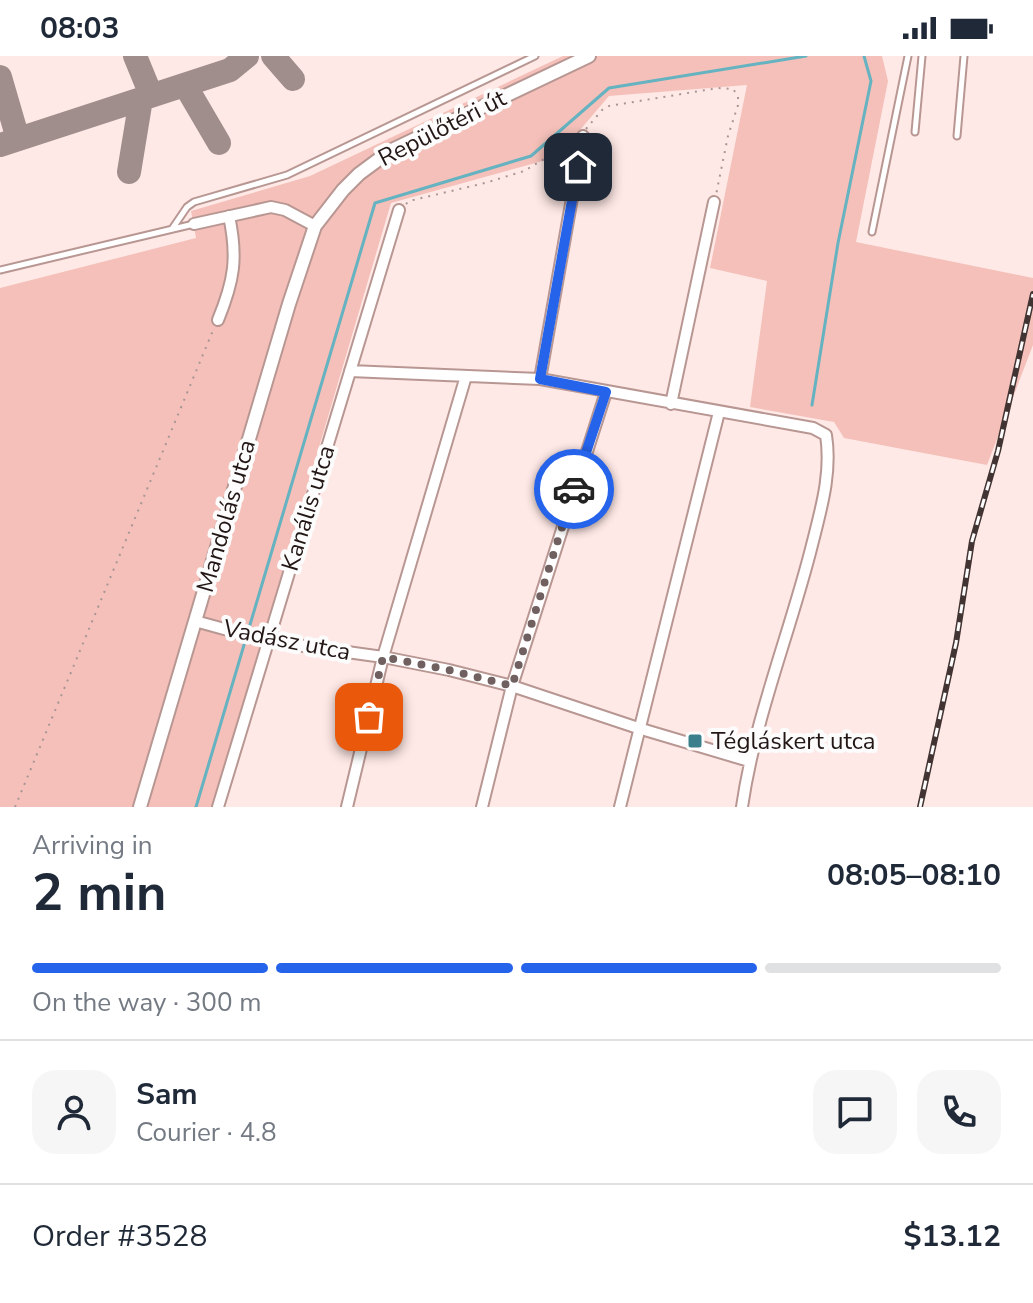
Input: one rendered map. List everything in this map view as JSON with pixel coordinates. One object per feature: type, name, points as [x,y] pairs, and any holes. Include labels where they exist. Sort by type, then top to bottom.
[{"type":"street","name":"Repülőtéri út","points":[[315,226],[343,190],[390,151],[589,56]]},
{"type":"street","points":[[540,379],[583,136]]},
{"type":"street","points":[[671,404],[714,202]]},
{"type":"street","points":[[194,224],[271,207],[285,210],[315,226]]},
{"type":"street","name":"Kanális utca","points":[[218,807],[399,210]]},
{"type":"street","points":[[218,320],[234,274],[234,239],[229,216]]},
{"type":"street","name":"Mandolás utca","points":[[140,807],[315,226]]},
{"type":"street","points":[[350,371],[540,379],[813,428],[826,435],[829,452],[824,496],[798,603],[749,761],[742,807]]},
{"type":"street","points":[[347,807],[383,657],[466,376]]},
{"type":"street","points":[[482,807],[512,686],[606,392]]},
{"type":"street","points":[[620,807],[719,412]]},
{"type":"street","name":"Vadász utca","points":[[195,621],[268,641],[449,670],[512,686],[749,761]]},
{"type":"lane","points":[[172,229],[194,202],[287,175],[535,56]]},
{"type":"lane","points":[[872,232],[908,56]]},
{"type":"lane","points":[[915,132],[922,56]]},
{"type":"lane","points":[[957,136],[964,56]]},
{"type":"lane","points":[[0,270],[194,224]]},
{"type":"path","points":[[399,210],[409,201],[524,171],[583,136],[592,121],[609,106],[727,87],[738,96],[738,105],[714,202]]},
{"type":"path","points":[[15,807],[218,320]]},
{"type":"shaded area","points":[[563,56],[882,56],[888,81],[856,242],[1033,278],[1033,345],[987,465],[844,438],[834,422],[750,407],[767,281],[710,268],[747,85],[609,96],[557,157],[391,203],[213,807],[0,807],[0,288],[196,238],[191,211],[310,176]]},
{"type":"waterway","points":[[196,807],[375,203],[531,156],[609,88],[806,56]]},
{"type":"waterway","points":[[812,405],[838,243],[871,81],[864,56]]},
{"type":"taxiway","points":[[135,56],[151,95]]},
{"type":"taxiway","points":[[0,145],[230,70],[247,56]]},
{"type":"taxiway","points":[[273,56],[293,79]]},
{"type":"taxiway","points":[[0,77],[18,139]]},
{"type":"taxiway","points":[[185,85],[219,143]]},
{"type":"taxiway","points":[[129,172],[141,99]]},
{"type":"railway","points":[[920,807],[956,643],[972,541],[998,451],[1033,294]]},
{"type":"way so far","points":[[369,717],[383,657],[512,686],[574,489]]},
{"type":"place","name":"Tégláskert utca","points":[[695,741]]},
{"type":"route","points":[[574,489],[606,392],[540,379],[578,167]]}]
